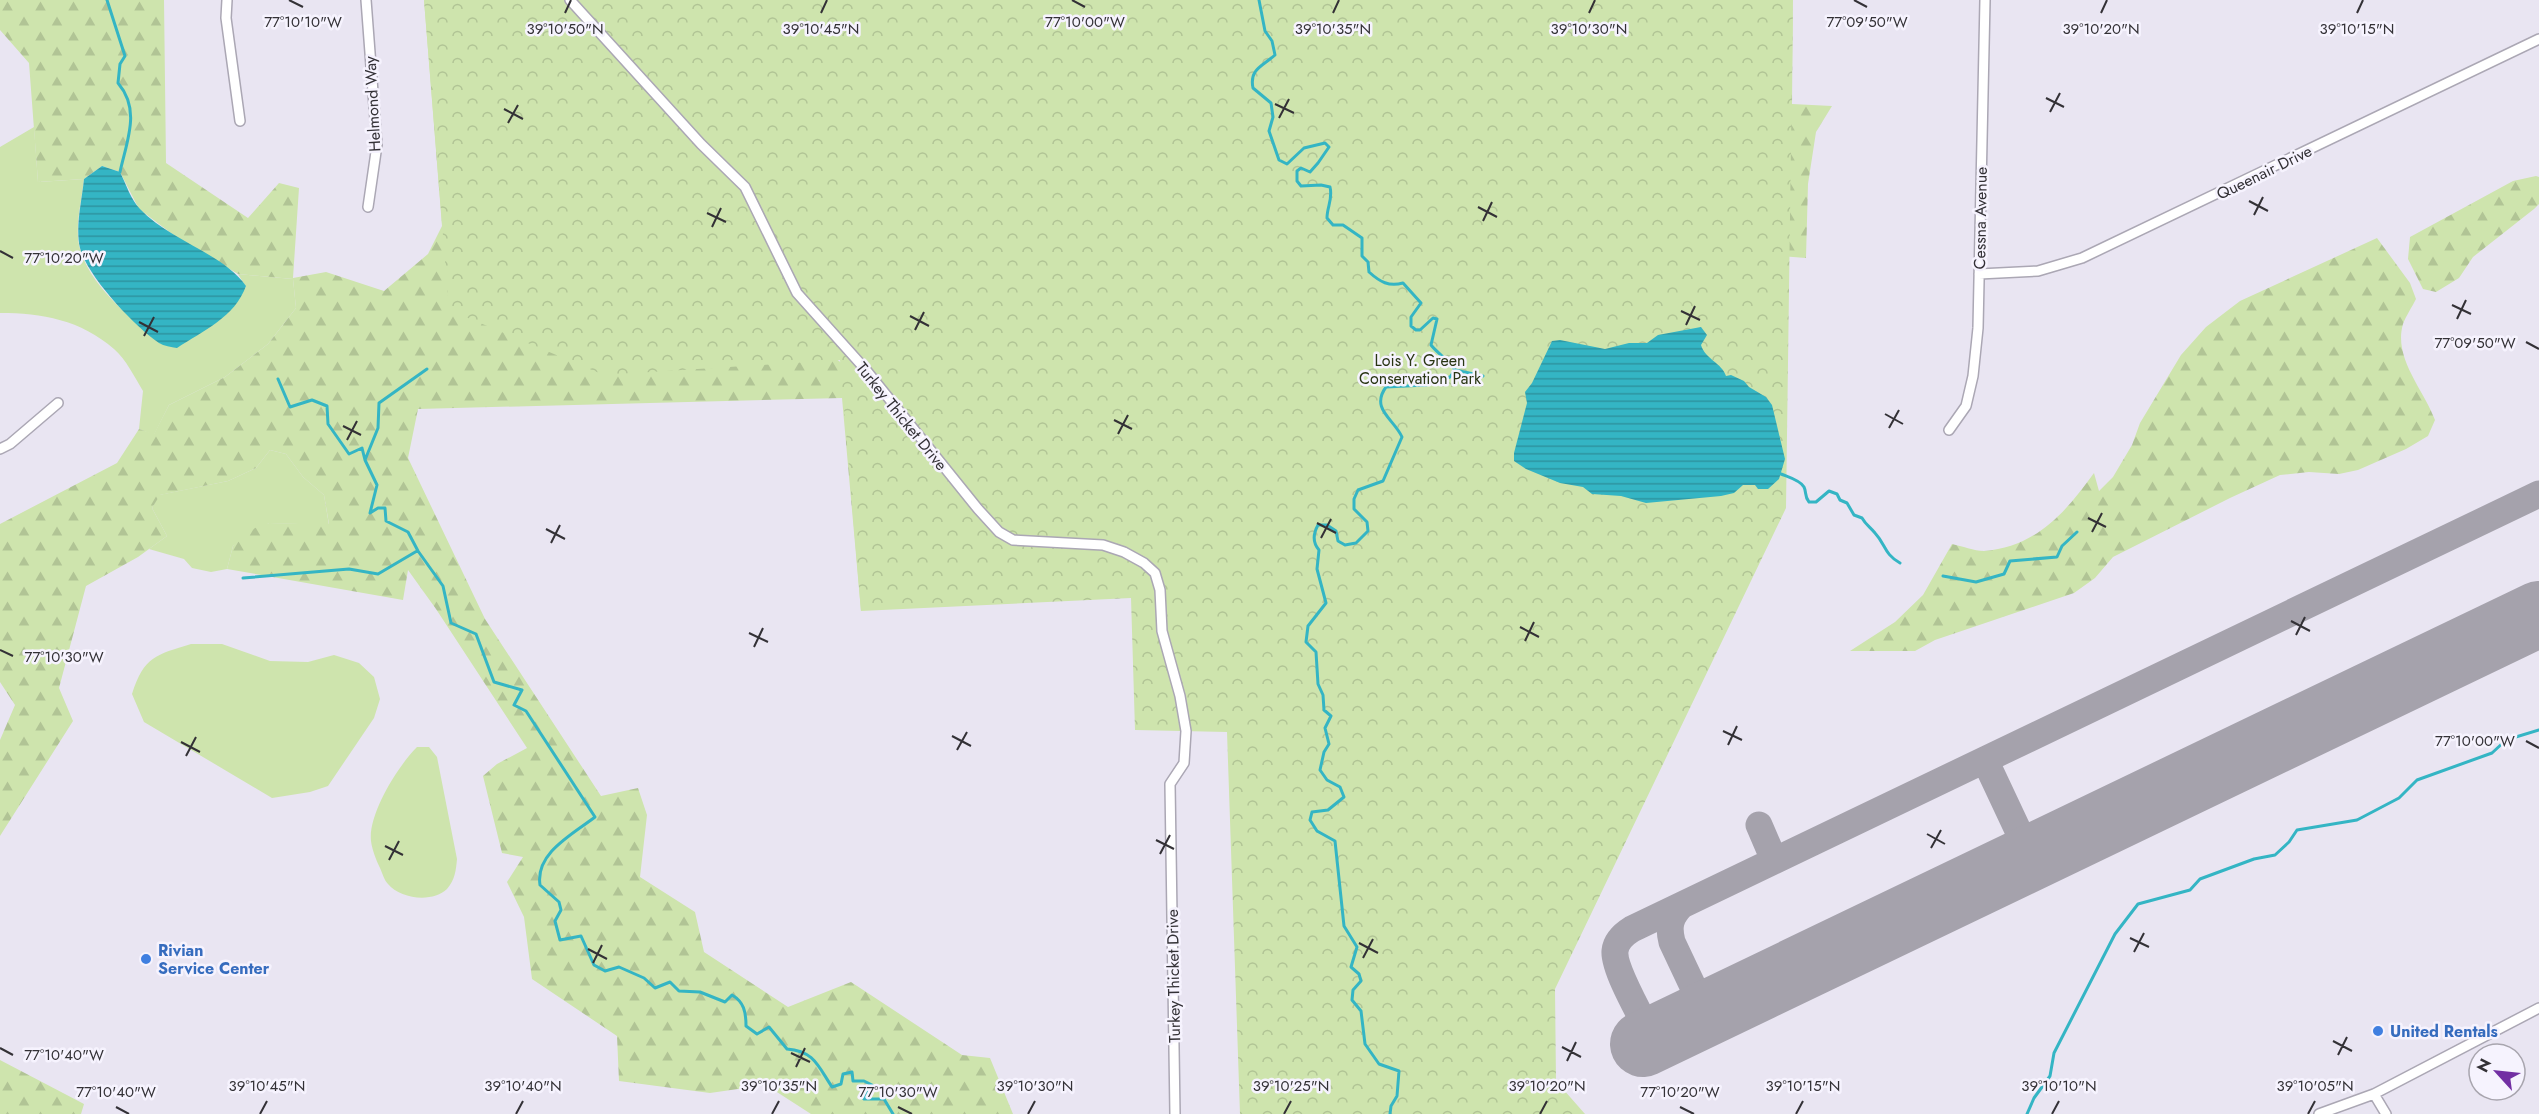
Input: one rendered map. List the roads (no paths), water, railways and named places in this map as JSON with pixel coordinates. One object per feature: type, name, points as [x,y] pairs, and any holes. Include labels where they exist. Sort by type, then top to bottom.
[{"type":"street","points":[[227,0],[226,18],[240,121]]},
{"type":"street","name":"Helmond Way","points":[[366,0],[377,145],[368,207]]},
{"type":"street","name":"Turkey Thicket Drive","points":[[570,0],[701,144],[746,187],[797,293],[866,370],[999,532],[1013,540],[1103,545],[1134,558],[1155,573],[1160,590],[1162,631],[1180,696],[1186,731],[1184,763],[1170,784],[1175,1114]]},
{"type":"street","name":"Cessna Avenue","points":[[1949,430],[1966,406],[1973,376],[1978,328],[1985,0]]},
{"type":"street","name":"Queenair Drive","points":[[1979,274],[2038,271],[2082,258],[2539,39]]},
{"type":"street","points":[[0,448],[10,444],[57,403]]},
{"type":"street","points":[[2319,1114],[2374,1094],[2539,1008]]},
{"type":"street","points":[[2374,1094],[2385,1114]]},
{"type":"water","points":[[102,166],[120,172],[134,201],[152,220],[224,265],[246,286],[241,297],[226,315],[177,348],[159,343],[138,325],[113,300],[84,259],[78,231],[84,179]]},
{"type":"water","points":[[1701,327],[1707,335],[1701,345],[1703,350],[1726,376],[1731,375],[1744,381],[1749,387],[1766,397],[1772,405],[1785,459],[1779,479],[1768,489],[1758,489],[1755,485],[1743,485],[1734,493],[1721,496],[1646,503],[1621,496],[1592,494],[1583,487],[1560,483],[1526,469],[1514,461],[1527,403],[1525,392],[1532,383],[1552,341],[1560,340],[1605,349],[1629,343],[1647,343],[1658,335]]},
{"type":"waterway","points":[[107,0],[125,56],[120,64],[118,83],[125,93],[131,115],[129,137],[120,172]]},
{"type":"waterway","points":[[1259,0],[1265,31],[1272,41],[1275,55],[1255,72],[1252,82],[1253,88],[1271,103],[1273,117],[1269,131],[1279,160],[1287,164],[1304,148],[1325,143],[1329,147],[1310,172],[1301,168],[1297,171],[1297,181],[1301,186],[1330,187],[1327,218],[1333,225],[1343,225],[1362,238],[1362,256],[1368,262],[1369,272],[1385,283],[1403,283],[1421,303],[1411,317],[1411,326],[1420,330],[1433,318],[1437,319],[1431,345],[1455,370],[1450,377],[1426,385],[1386,387],[1382,395],[1382,408],[1402,437],[1383,481],[1358,490],[1354,499],[1354,509],[1367,522],[1368,531],[1356,543],[1345,545],[1338,541],[1336,531],[1327,525],[1318,525],[1314,538],[1319,550],[1317,569],[1326,603],[1308,626],[1306,642],[1316,652],[1318,684],[1323,695],[1324,710],[1331,716],[1325,728],[1329,744],[1324,752],[1320,770],[1327,780],[1340,787],[1344,797],[1328,810],[1312,812],[1310,820],[1317,831],[1335,841],[1344,926],[1357,947],[1351,967],[1359,974],[1361,981],[1353,990],[1352,1000],[1361,1011],[1365,1044],[1379,1064],[1399,1071],[1397,1096],[1391,1106],[1390,1114]]},
{"type":"waterway","points":[[427,369],[379,403],[378,428],[365,460],[377,485],[370,513],[378,508],[385,508],[386,521],[408,532],[418,551],[443,586],[451,623],[476,634],[494,682],[522,690],[514,705],[526,711],[595,817],[557,845],[543,863],[540,885],[559,902],[561,910],[555,921],[560,940],[581,936],[594,965],[605,971],[619,967],[644,978],[655,988],[670,982],[679,991],[700,992],[725,1002],[732,995],[744,1008],[746,1026],[757,1034],[769,1027],[787,1049],[809,1056],[819,1066],[832,1087],[841,1084],[843,1074],[852,1072],[853,1081],[864,1081],[872,1085],[864,1099],[884,1099],[893,1114]]},
{"type":"waterway","points":[[1455,370],[1483,376]]},
{"type":"waterway","points":[[278,379],[290,407],[312,400],[327,406],[328,424],[349,454],[362,448],[365,460]]},
{"type":"waterway","points":[[1781,474],[1802,485],[1809,502],[1816,502],[1829,491],[1837,494],[1840,500],[1847,503],[1854,515],[1862,518],[1879,537],[1888,553],[1900,563]]},
{"type":"waterway","points":[[1943,576],[1976,582],[2004,574],[2010,561],[2057,557],[2062,546],[2077,532]]},
{"type":"waterway","points":[[243,578],[349,569],[378,574],[417,551]]},
{"type":"waterway","points":[[2027,1114],[2034,1098],[2050,1076],[2054,1053],[2115,934],[2138,904],[2190,890],[2200,879],[2254,859],[2275,855],[2289,842],[2297,830],[2357,820],[2399,798],[2417,780],[2492,753],[2506,740],[2539,730]]},
{"type":"place","name":"Rivian Service Center","points":[[146,959]]},
{"type":"place","name":"United Rentals","points":[[2378,1031]]},
{"type":"park label","name":"Lois Y. Green Conservation Park","points":[[1420,369]]}]
